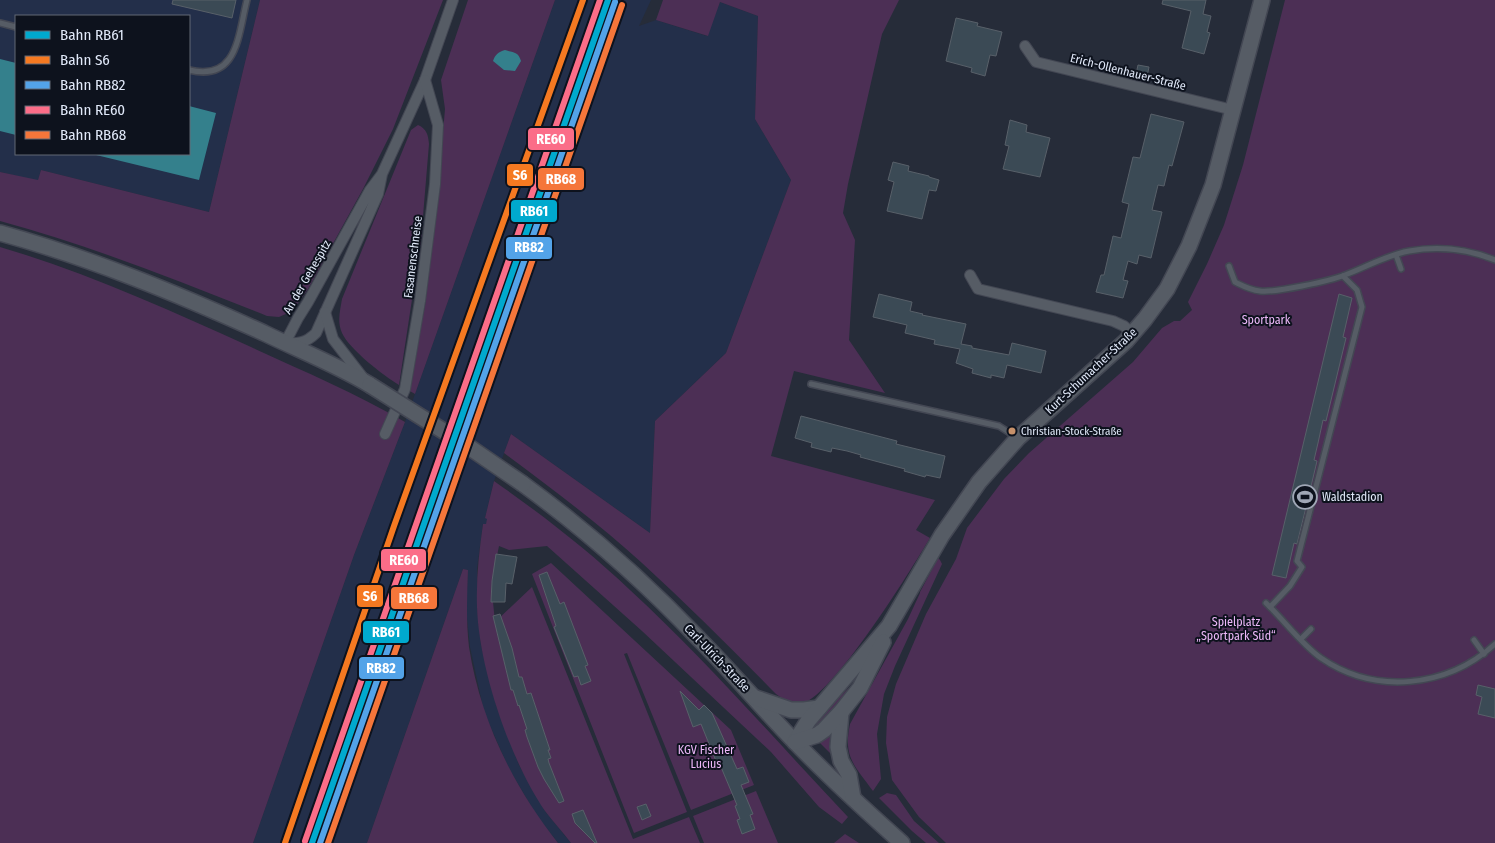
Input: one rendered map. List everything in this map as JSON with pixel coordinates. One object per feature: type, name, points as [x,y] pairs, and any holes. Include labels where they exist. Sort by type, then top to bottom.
[{"type":"street","name":"An der Gehespitz","points":[[382,174],[370,190],[285,343],[300,344],[310,339],[316,333],[378,194],[382,174],[424,80],[453,0]]},
{"type":"street","name":"Kurt-Schumacher-Straße","points":[[795,742],[817,735],[841,712],[860,688],[879,652],[889,626],[926,561],[956,513],[989,470],[1018,438],[1133,334],[1166,289],[1189,246],[1212,185],[1262,0]]},
{"type":"street","name":"Erich-Ollenhauer-Straße","points":[[1025,46],[1036,62],[1233,110]]},
{"type":"street","name":"Fasanenschneise","points":[[385,434],[405,389],[420,302],[435,184],[438,125],[424,80]]},
{"type":"street","name":"Carl-Ulrich-Straße","points":[[0,233],[141,281],[213,310],[368,384],[462,442],[523,484],[634,576],[698,638],[795,742],[870,815],[902,843]]},
{"type":"street","points":[[970,275],[978,289],[1113,321],[1124,326],[1133,334]]},
{"type":"street","points":[[325,312],[333,339],[368,384]]},
{"type":"street","name":"Kurt-Schumacher-Straße","points":[[795,742],[808,721],[889,626]]},
{"type":"street","points":[[754,697],[790,710],[820,708]]},
{"type":"street","points":[[841,712],[838,747],[841,761],[849,775],[854,799]]},
{"type":"lane","points":[[190,70],[209,72],[222,67],[231,57],[247,0]]},
{"type":"lane","points":[[0,23],[15,27]]},
{"type":"lane","points":[[1229,266],[1235,282],[1249,289],[1275,291],[1343,276],[1396,255],[1427,249],[1448,249],[1473,253],[1495,260]]},
{"type":"lane","points":[[1396,255],[1401,269]]},
{"type":"lane","points":[[1343,276],[1357,290],[1362,307],[1298,561],[1302,567],[1290,586],[1268,605],[1321,658],[1346,671],[1372,679],[1396,682],[1440,677],[1463,668],[1495,644]]},
{"type":"lane","points":[[810,384],[999,426],[1018,438]]},
{"type":"lane","points":[[1301,639],[1311,629]]},
{"type":"lane","points":[[1474,640],[1484,654]]},
{"type":"shaded area","points":[[0,0],[260,0],[209,212],[41,170],[38,181],[0,172]]},
{"type":"shaded area","points":[[555,0],[651,0],[639,26],[656,20],[707,36],[720,2],[758,16],[755,119],[791,180],[726,353],[655,421],[650,533],[511,434],[494,481],[485,518],[488,518],[486,525],[483,524],[477,568],[477,608],[481,645],[497,708],[519,765],[545,811],[571,843],[558,843],[537,816],[509,769],[484,712],[470,647],[466,608],[468,570],[463,569],[367,843],[253,843],[354,555],[405,422]]},
{"type":"shaded area","points":[[505,50],[515,53],[520,58],[521,61],[515,71],[504,70],[493,61],[497,54]]},
{"type":"shaded area","points":[[0,59],[15,63],[15,135],[0,131]]},
{"type":"shaded area","points":[[190,106],[216,113],[199,180],[96,155],[190,155]]},
{"type":"green space","points":[[260,0],[443,0],[393,129],[363,189],[308,289],[295,307],[288,313],[279,317],[267,316],[102,253],[0,221],[0,172],[38,180],[41,170],[209,212]]},
{"type":"green space","points":[[468,0],[555,0],[415,394],[408,390],[425,306],[437,201],[445,109],[441,80]]},
{"type":"green space","points":[[663,0],[899,0],[882,34],[843,213],[855,240],[849,340],[885,393],[794,371],[771,456],[935,500],[916,530],[930,538],[889,603],[850,658],[831,681],[814,697],[800,704],[790,703],[776,694],[693,611],[625,548],[574,506],[504,453],[511,434],[650,533],[655,421],[726,353],[791,180],[755,119],[758,16],[720,2],[708,36],[656,20]]},
{"type":"green space","points":[[1285,0],[1495,0],[1495,843],[946,843],[919,817],[892,780],[886,743],[887,717],[896,684],[926,614],[956,559],[967,528],[1004,479],[1029,453],[1133,362],[1162,328],[1174,321],[1180,321],[1192,310],[1188,302],[1224,225],[1243,165]]},
{"type":"green space","points":[[418,125],[426,133],[429,144],[421,240],[399,385],[376,369],[352,347],[342,333],[339,316],[342,299],[411,130]]},
{"type":"green space","points":[[0,247],[64,268],[158,306],[368,401],[405,422],[354,555],[253,843],[0,843]]},
{"type":"green space","points":[[494,481],[547,519],[581,547],[659,617],[714,673],[848,817],[842,824],[819,807],[771,752],[642,631],[547,546],[509,550],[499,546],[492,581],[491,601],[493,602],[495,622],[532,587],[633,839],[689,817],[700,843],[571,843],[545,811],[520,766],[499,713],[484,658],[479,631],[477,576],[483,524],[486,524],[487,519],[485,518]]},
{"type":"green space","points":[[938,558],[942,564],[884,694],[877,734],[881,779],[873,791],[856,767],[849,753],[848,735],[850,724],[908,619]]},
{"type":"green space","name":"KGV Fischer Lucius","points":[[551,563],[731,730],[754,785],[691,810],[627,653],[624,654],[687,812],[634,833],[532,574]]},
{"type":"green space","points":[[463,569],[468,570],[467,618],[469,647],[474,674],[490,726],[513,775],[558,843],[367,843]]},
{"type":"green space","points":[[849,688],[850,690],[822,723],[813,729],[811,728],[829,706]]},
{"type":"green space","points":[[830,732],[832,733],[833,755],[820,743]]},
{"type":"green space","name":"KGV Fischer Lucius","points":[[756,791],[778,843],[704,843],[693,816]]},
{"type":"green space","points":[[887,793],[896,795],[914,821],[939,843],[926,843],[912,831],[879,798]]},
{"type":"green space","points":[[845,834],[859,843],[834,843]]},
{"type":"building","points":[[173,0],[236,0],[232,18],[172,4]]},
{"type":"building","points":[[1163,0],[1206,0],[1203,14],[1211,16],[1207,32],[1210,33],[1204,54],[1182,48],[1191,11],[1162,4]]},
{"type":"building","points":[[956,18],[978,23],[977,26],[1002,32],[996,56],[990,55],[985,76],[971,72],[972,68],[946,61]]},
{"type":"building","points":[[1138,65],[1149,67],[1147,77],[1136,74]]},
{"type":"building","points":[[1151,114],[1184,122],[1172,166],[1169,165],[1164,186],[1158,185],[1152,210],[1162,212],[1151,258],[1139,255],[1137,264],[1128,261],[1123,280],[1128,281],[1123,298],[1096,292],[1101,275],[1104,275],[1113,236],[1121,238],[1129,204],[1122,202],[1133,157],[1140,158]]},
{"type":"building","points":[[1010,120],[1027,125],[1026,132],[1050,138],[1040,177],[1003,169],[1009,146],[1005,145]]},
{"type":"building","points":[[893,162],[909,166],[908,171],[939,180],[936,191],[929,190],[922,219],[887,211],[894,182],[888,180]]},
{"type":"building","points":[[879,294],[912,302],[910,311],[966,324],[961,344],[972,346],[972,348],[1009,355],[1012,343],[1046,351],[1041,373],[1007,365],[1004,378],[991,375],[991,378],[972,373],[973,369],[956,363],[960,349],[934,344],[935,340],[905,333],[907,325],[873,317]]},
{"type":"building","points":[[1339,294],[1352,298],[1343,337],[1346,338],[1326,421],[1323,420],[1314,460],[1317,461],[1297,544],[1294,543],[1286,578],[1272,575]]},
{"type":"building","points":[[801,416],[897,441],[896,444],[945,456],[940,478],[926,475],[925,477],[904,471],[905,469],[860,457],[861,455],[847,451],[832,448],[831,452],[811,447],[812,443],[795,438]]},
{"type":"building","points":[[496,554],[517,557],[512,584],[506,583],[505,602],[491,602]]},
{"type":"building","points":[[547,572],[560,604],[564,602],[588,665],[585,666],[591,681],[581,685],[578,676],[574,677],[554,627],[556,626],[539,575]]},
{"type":"building","points":[[500,614],[512,648],[519,677],[522,677],[527,694],[531,693],[550,750],[548,750],[551,758],[548,759],[549,763],[564,801],[559,803],[538,767],[527,737],[525,730],[527,729],[519,705],[513,690],[511,690],[493,616]]},
{"type":"building","points":[[1478,685],[1495,689],[1495,718],[1478,714],[1482,697],[1476,695]]},
{"type":"building","points":[[680,691],[699,710],[704,705],[712,713],[737,769],[743,767],[749,782],[741,785],[753,814],[750,815],[755,829],[742,834],[737,820],[740,819],[735,806],[737,805],[718,760],[716,761],[701,724],[693,727]]},
{"type":"building","points":[[646,804],[651,816],[642,820],[637,807]]},
{"type":"building","points":[[583,810],[597,843],[575,823],[572,814]]},
{"type":"rail line","name":"S6","points":[[285,843],[394,526],[583,0]]},
{"type":"rail line","name":"RE60","points":[[305,841],[600,0]]},
{"type":"rail line","name":"RB61","points":[[312,843],[608,0]]},
{"type":"rail line","name":"RB82","points":[[320,843],[615,2]]},
{"type":"rail line","name":"RB68","points":[[328,843],[622,5]]},
{"type":"place","name":"Christian-Stock-Straße","points":[[1012,431]]},
{"type":"place","name":"Waldstadion","points":[[1305,497]]},
{"type":"park label","name":"Sportpark","points":[[1266,320]]},
{"type":"park label","name":"Spielplatz „Sportpark Süd“","points":[[1236,629]]}]
